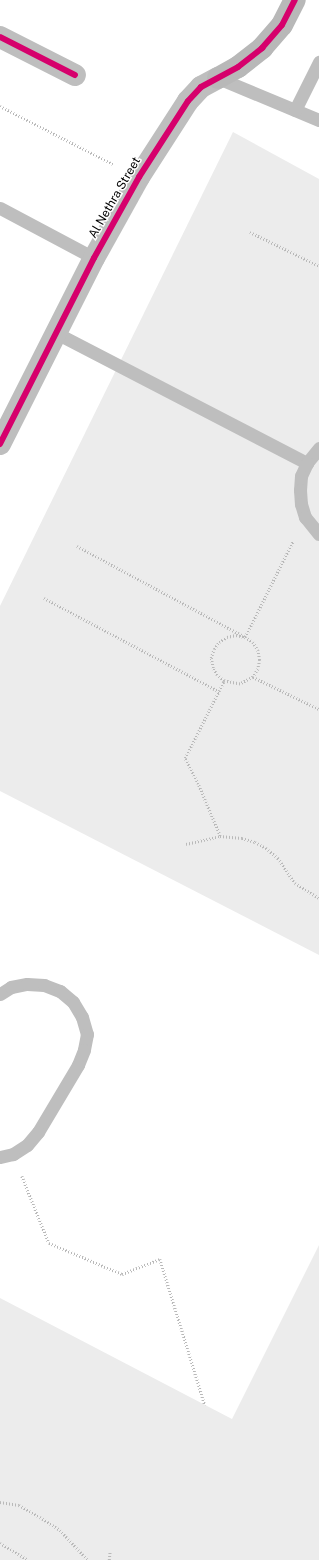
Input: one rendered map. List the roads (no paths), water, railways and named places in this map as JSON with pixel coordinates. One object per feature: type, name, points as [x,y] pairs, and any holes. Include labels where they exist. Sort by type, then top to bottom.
[{"type":"street","name":"Al Nethra Street","points":[[1,440],[94,258],[139,177],[188,101],[201,87],[238,67],[262,48],[282,25],[295,0]]},
{"type":"street","points":[[0,37],[74,75]]},
{"type":"lane","points":[[295,110],[319,62]]},
{"type":"lane","points":[[218,78],[319,120]]},
{"type":"lane","points":[[0,208],[94,258]]},
{"type":"lane","points":[[56,333],[307,463]]},
{"type":"lane","points":[[319,448],[307,463],[301,476],[300,490],[301,504],[305,517],[319,534]]},
{"type":"lane","points":[[0,994],[11,987],[27,984],[44,985],[60,991],[73,1002],[82,1017],[87,1034],[84,1050],[78,1065],[38,1132],[27,1145],[6,1155]]}]
